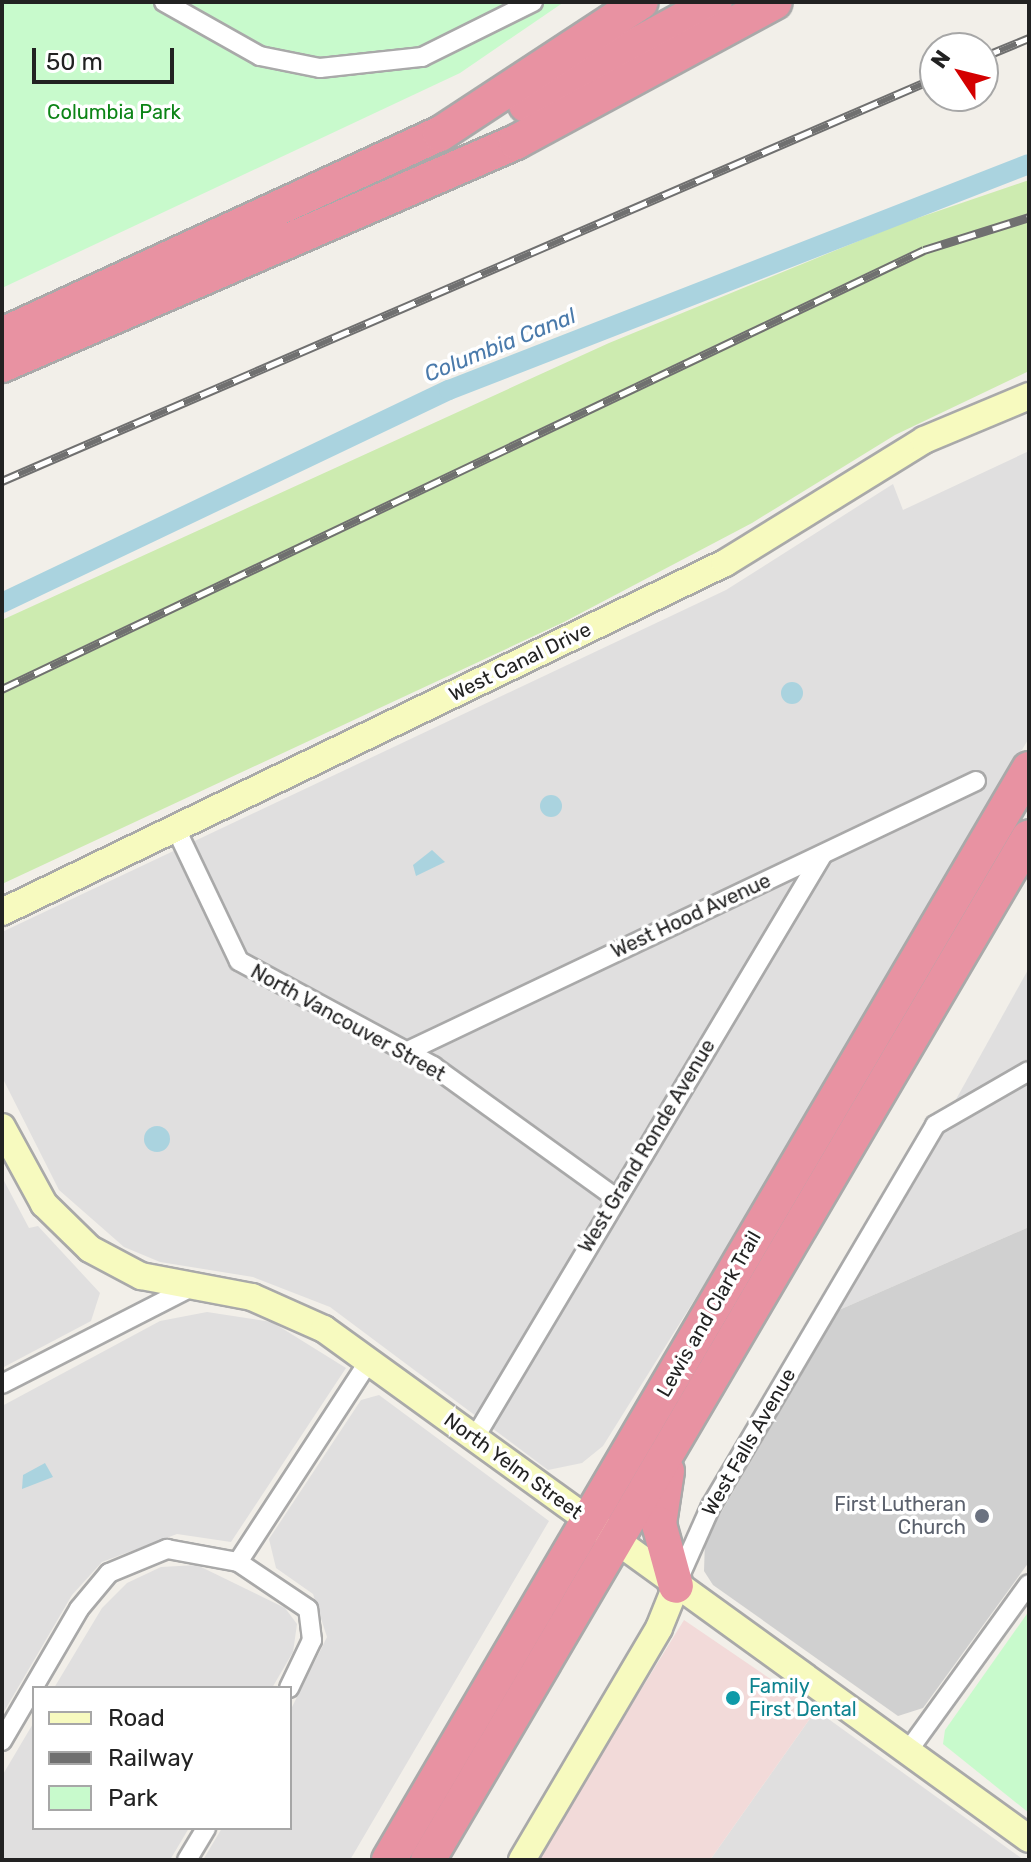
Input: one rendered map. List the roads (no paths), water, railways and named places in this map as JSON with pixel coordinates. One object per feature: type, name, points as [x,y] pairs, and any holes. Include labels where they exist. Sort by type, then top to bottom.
[{"type":"highway","points":[[349,178],[486,108],[641,2]]},
{"type":"highway","points":[[2,335],[349,178],[524,106],[715,2]]},
{"type":"highway","points":[[576,113],[758,2]]},
{"type":"highway","points":[[2,365],[576,113],[775,2]]},
{"type":"highway","name":"Lewis and Clark Trail","points":[[389,1860],[1029,769]]},
{"type":"highway","name":"Lewis and Clark Trail","points":[[428,1860],[1029,837]]},
{"type":"highway","points":[[674,1443],[658,1514],[676,1586]]},
{"type":"street","points":[[164,2],[244,50],[320,68],[434,53],[533,2]]},
{"type":"street","name":"West Canal Drive","points":[[2,912],[725,563],[924,440],[1029,396]]},
{"type":"street","name":"West Hood Avenue","points":[[406,1052],[976,781]]},
{"type":"street","name":"North Vancouver Street","points":[[176,829],[239,961],[406,1052],[616,1198]]},
{"type":"street","name":"West Grand Ronde Avenue","points":[[474,1439],[823,854]]},
{"type":"street","name":"West Falls Avenue","points":[[522,1860],[659,1628],[706,1515],[935,1125],[1029,1071]]},
{"type":"street","name":"North Yelm Street","points":[[2,1127],[44,1204],[72,1235],[141,1276],[283,1308],[369,1361],[1029,1839]]},
{"type":"street","points":[[2,1384],[190,1288]]},
{"type":"street","points":[[238,1562],[369,1361]]},
{"type":"street","points":[[34,1686],[79,1609],[109,1573],[167,1549],[238,1562],[308,1609],[312,1640],[290,1686]]},
{"type":"street","points":[[908,1751],[1029,1584]]},
{"type":"street","points":[[2,1741],[32,1690]]},
{"type":"street","points":[[187,1860],[205,1830]]},
{"type":"water","points":[[792,682],[800,685],[803,693],[800,701],[792,704],[784,701],[781,693],[784,685]]},
{"type":"water","points":[[551,795],[559,798],[562,806],[559,814],[551,817],[543,814],[540,806],[543,798]]},
{"type":"water","points":[[432,850],[445,862],[416,876],[413,865]]},
{"type":"water","points":[[157,1126],[166,1130],[170,1139],[166,1148],[157,1152],[148,1148],[144,1139],[148,1130]]},
{"type":"water","points":[[45,1463],[53,1477],[22,1489],[23,1475]]},
{"type":"waterway","name":"Columbia Canal","points":[[2,603],[449,390],[1029,164]]},
{"type":"railway","points":[[999,50],[1029,38]]},
{"type":"railway","points":[[2,481],[919,85]]},
{"type":"railway","points":[[2,689],[924,250],[1029,217]]},
{"type":"place","name":"First Lutheran Church","points":[[982,1516]]},
{"type":"place","name":"Family First Dental","points":[[733,1698]]},
{"type":"park label","name":"Columbia Park","points":[[114,112]]}]
